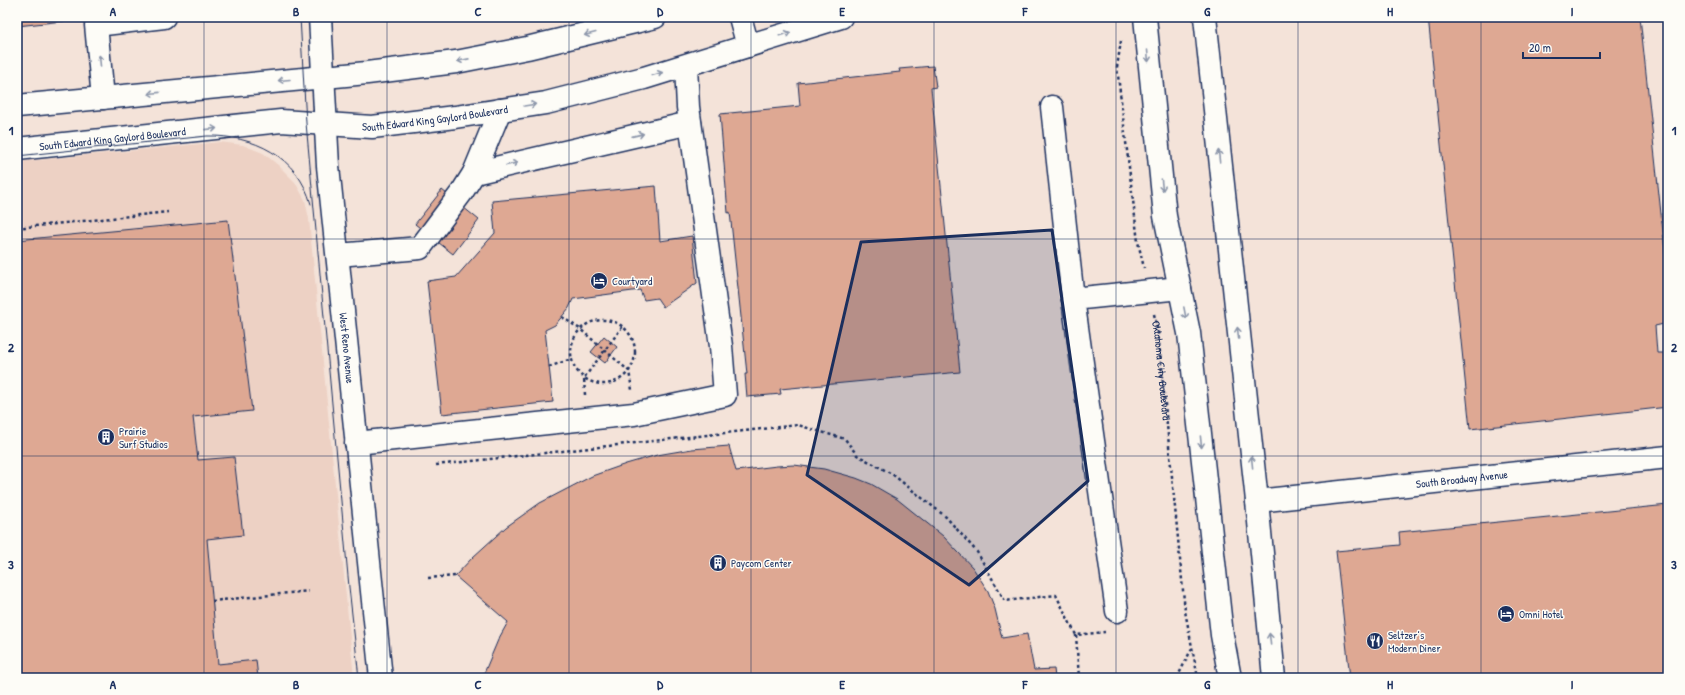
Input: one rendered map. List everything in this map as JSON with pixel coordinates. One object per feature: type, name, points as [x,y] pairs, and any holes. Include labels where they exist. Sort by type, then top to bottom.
[{"type":"main road","points":[[103,98],[96,25],[164,17]]},
{"type":"main road","name":"West Reno Avenue","points":[[320,17],[325,124],[356,443],[381,678]]},
{"type":"main road","points":[[17,106],[456,62],[527,48],[655,17]]},
{"type":"main road","points":[[740,17],[748,46]]},
{"type":"main road","name":"South Edward King Gaylord Boulevard","points":[[17,149],[281,122],[372,127],[455,117],[546,103],[686,66],[841,17]]},
{"type":"main road","points":[[1145,17],[1165,216],[1189,333],[1222,635],[1230,678]]},
{"type":"main road","points":[[1205,17],[1257,500],[1274,678]]},
{"type":"main road","points":[[356,443],[634,414],[725,396],[721,346],[690,123],[686,66]]},
{"type":"main road","points":[[1052,107],[1073,299],[1117,611]]},
{"type":"main road","points":[[338,255],[420,248],[462,192],[474,173],[500,110]]},
{"type":"main road","points":[[474,173],[690,123]]},
{"type":"main road","points":[[1073,299],[1180,288]]},
{"type":"main road","name":"South Broadway Avenue","points":[[1257,500],[1668,457]]},
{"type":"path","name":"Oklahoma City Boulevard","points":[[1121,38],[1117,67],[1138,242],[1158,332],[1185,612],[1198,678]]},
{"type":"path","points":[[17,228],[168,212]]},
{"type":"path","points":[[562,317],[580,329],[629,371],[634,414]]},
{"type":"path","points":[[600,319],[612,320],[624,326],[632,338],[635,349],[635,359],[629,371],[618,381],[609,384],[596,384],[584,378],[577,370],[571,359],[571,345],[580,329],[589,322],[600,319]]},
{"type":"path","points":[[586,418],[584,378],[624,326]]},
{"type":"path","points":[[549,367],[571,359]]},
{"type":"path","points":[[436,465],[798,425],[845,439],[857,455],[892,474],[946,517],[978,552],[1005,601],[1056,594],[1076,635],[1079,678]]},
{"type":"path","points":[[428,578],[455,576]]},
{"type":"path","points":[[212,601],[309,591]]},
{"type":"path","points":[[1076,635],[1107,632]]},
{"type":"path","points":[[1176,678],[1192,648]]},
{"type":"highlighted area","points":[[1052,230],[1088,481],[969,585],[807,475],[861,242]]},
{"type":"shaded area","points":[[220,142],[243,145],[263,153],[295,182],[305,200],[309,219],[354,678],[17,678],[17,162]]},
{"type":"building","points":[[17,17],[73,17],[73,20],[17,26]]},
{"type":"building","points":[[1428,17],[1640,17],[1668,279],[1668,323],[1655,326],[1657,353],[1668,353],[1668,407],[1470,429]]},
{"type":"building","points":[[933,66],[936,87],[931,88],[960,372],[780,389],[781,394],[747,397],[745,374],[747,374],[730,212],[728,213],[720,114],[800,106],[798,83],[900,72],[899,69]]},
{"type":"building","points":[[656,186],[660,241],[692,236],[697,283],[663,307],[657,298],[644,300],[640,290],[573,299],[569,308],[555,325],[545,330],[553,402],[442,414],[427,281],[456,277],[495,233],[492,201]]},
{"type":"building","points":[[442,190],[479,220],[453,254],[415,224]]},
{"type":"building","name":"Prairie Surf Studios","points":[[228,220],[252,411],[193,417],[198,460],[234,457],[243,535],[207,539],[218,664],[256,660],[258,678],[17,678],[17,240]]},
{"type":"building","points":[[604,336],[617,347],[605,363],[591,352]]},
{"type":"building","name":"Paycom Center","points":[[729,446],[736,471],[794,465],[824,469],[871,484],[897,499],[943,536],[973,568],[988,591],[995,609],[1002,638],[1027,634],[1034,670],[1054,669],[1055,678],[482,678],[498,640],[508,622],[455,576],[473,557],[506,527],[540,503],[592,476],[657,455],[692,449]]},
{"type":"building","name":"Omni Hotel","points":[[1668,505],[1668,678],[1350,678],[1336,551],[1400,545],[1399,532]]},
{"type":"tram line","points":[[300,17],[306,123],[349,587],[359,678]]},
{"type":"tram line","points":[[17,156],[207,136],[241,139],[257,144],[285,161],[296,173],[305,187],[311,204]]},
{"type":"place","name":"Courtyard","points":[[599,281]]},
{"type":"place","name":"Prairie Surf Studios","points":[[106,437]]},
{"type":"place","name":"Paycom Center","points":[[718,563]]},
{"type":"place","name":"Omni Hotel","points":[[1506,614]]},
{"type":"place","name":"Seltzer’s Modern Diner","points":[[1375,641]]}]
